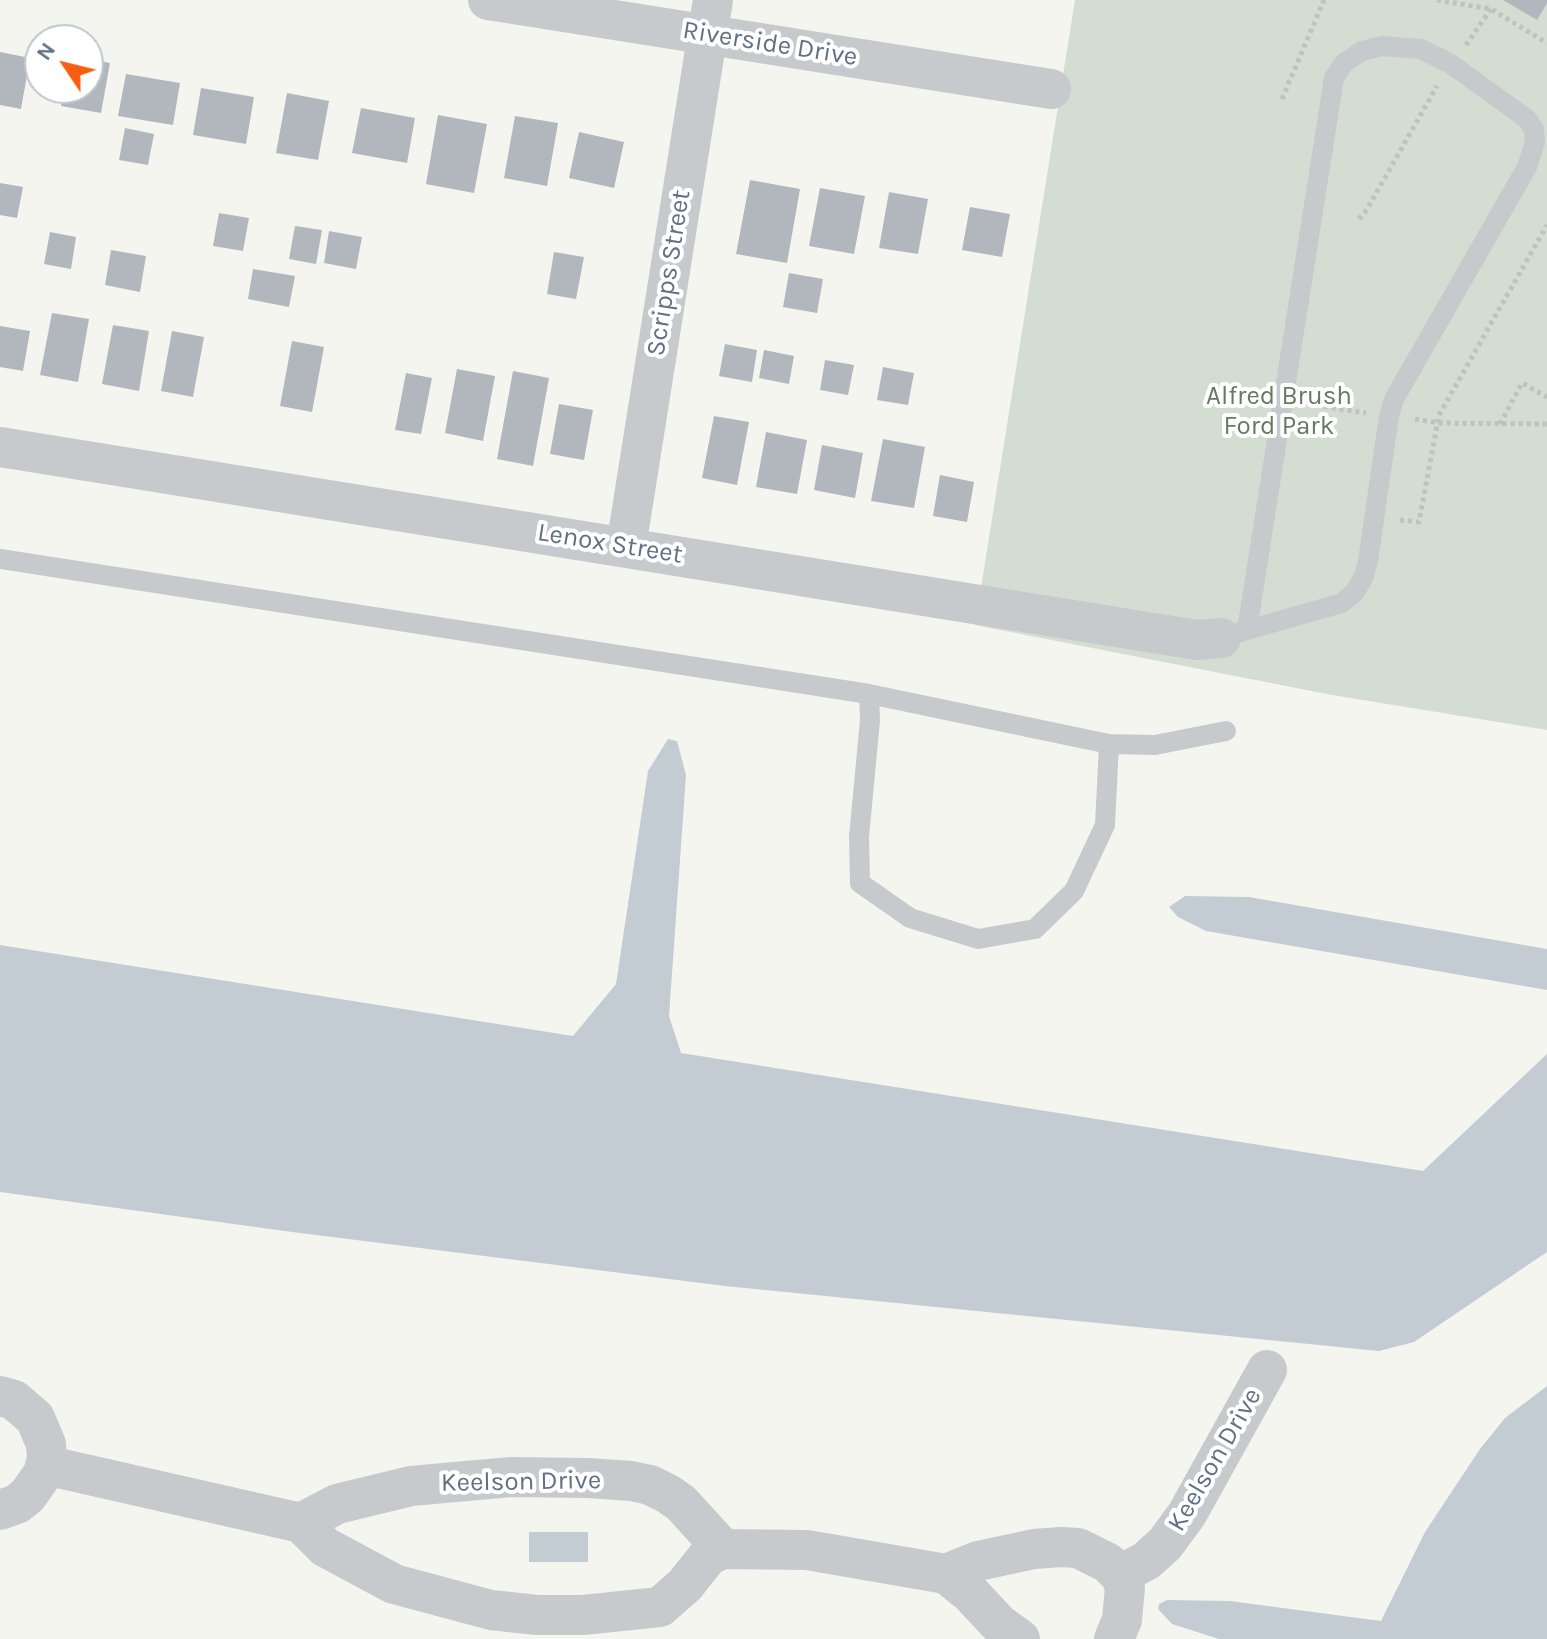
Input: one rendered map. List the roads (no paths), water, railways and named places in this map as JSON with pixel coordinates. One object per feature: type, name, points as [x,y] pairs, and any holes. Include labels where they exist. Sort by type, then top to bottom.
[{"type":"street","name":"Riverside Drive","points":[[488,0],[710,17],[1051,89]]},
{"type":"street","name":"Scripps Street","points":[[626,547],[710,17]]},
{"type":"street","name":"Lenox Street","points":[[0,447],[1197,640],[1234,634]]},
{"type":"street","name":"Keelson Drive","points":[[1120,1575],[1146,1561],[1165,1544],[1180,1524],[1267,1370]]},
{"type":"street","points":[[0,1396],[14,1400],[35,1418],[46,1444],[45,1465],[37,1485],[17,1504],[0,1510]]},
{"type":"street","points":[[45,1465],[301,1523],[325,1547],[394,1584],[491,1610],[537,1615],[583,1615],[660,1607],[685,1585],[712,1553],[723,1549],[807,1550],[946,1574],[971,1594],[999,1624],[1020,1639]]},
{"type":"street","name":"Keelson Drive","points":[[301,1523],[337,1504],[411,1486],[511,1477],[588,1478],[631,1481],[650,1485],[668,1494],[681,1503],[723,1549]]},
{"type":"street","points":[[946,1574],[978,1561],[1034,1549],[1078,1548],[1108,1563],[1120,1575],[1125,1587],[1122,1620],[1114,1639]]},
{"type":"lane","points":[[1382,46],[1421,49],[1451,64],[1527,119],[1534,129],[1535,142],[1527,167],[1394,399],[1368,561],[1355,592],[1342,603],[1234,634],[1334,78],[1344,63],[1362,51],[1382,46]]},
{"type":"lane","points":[[0,559],[869,694],[1109,744],[1155,745],[1226,731]]},
{"type":"lane","points":[[869,694],[870,720],[859,837],[860,883],[910,918],[978,939],[1035,929],[1074,891],[1105,825],[1109,744]]},
{"type":"park label","name":"Alfred Brush Ford Park","points":[[1279,412]]}]
